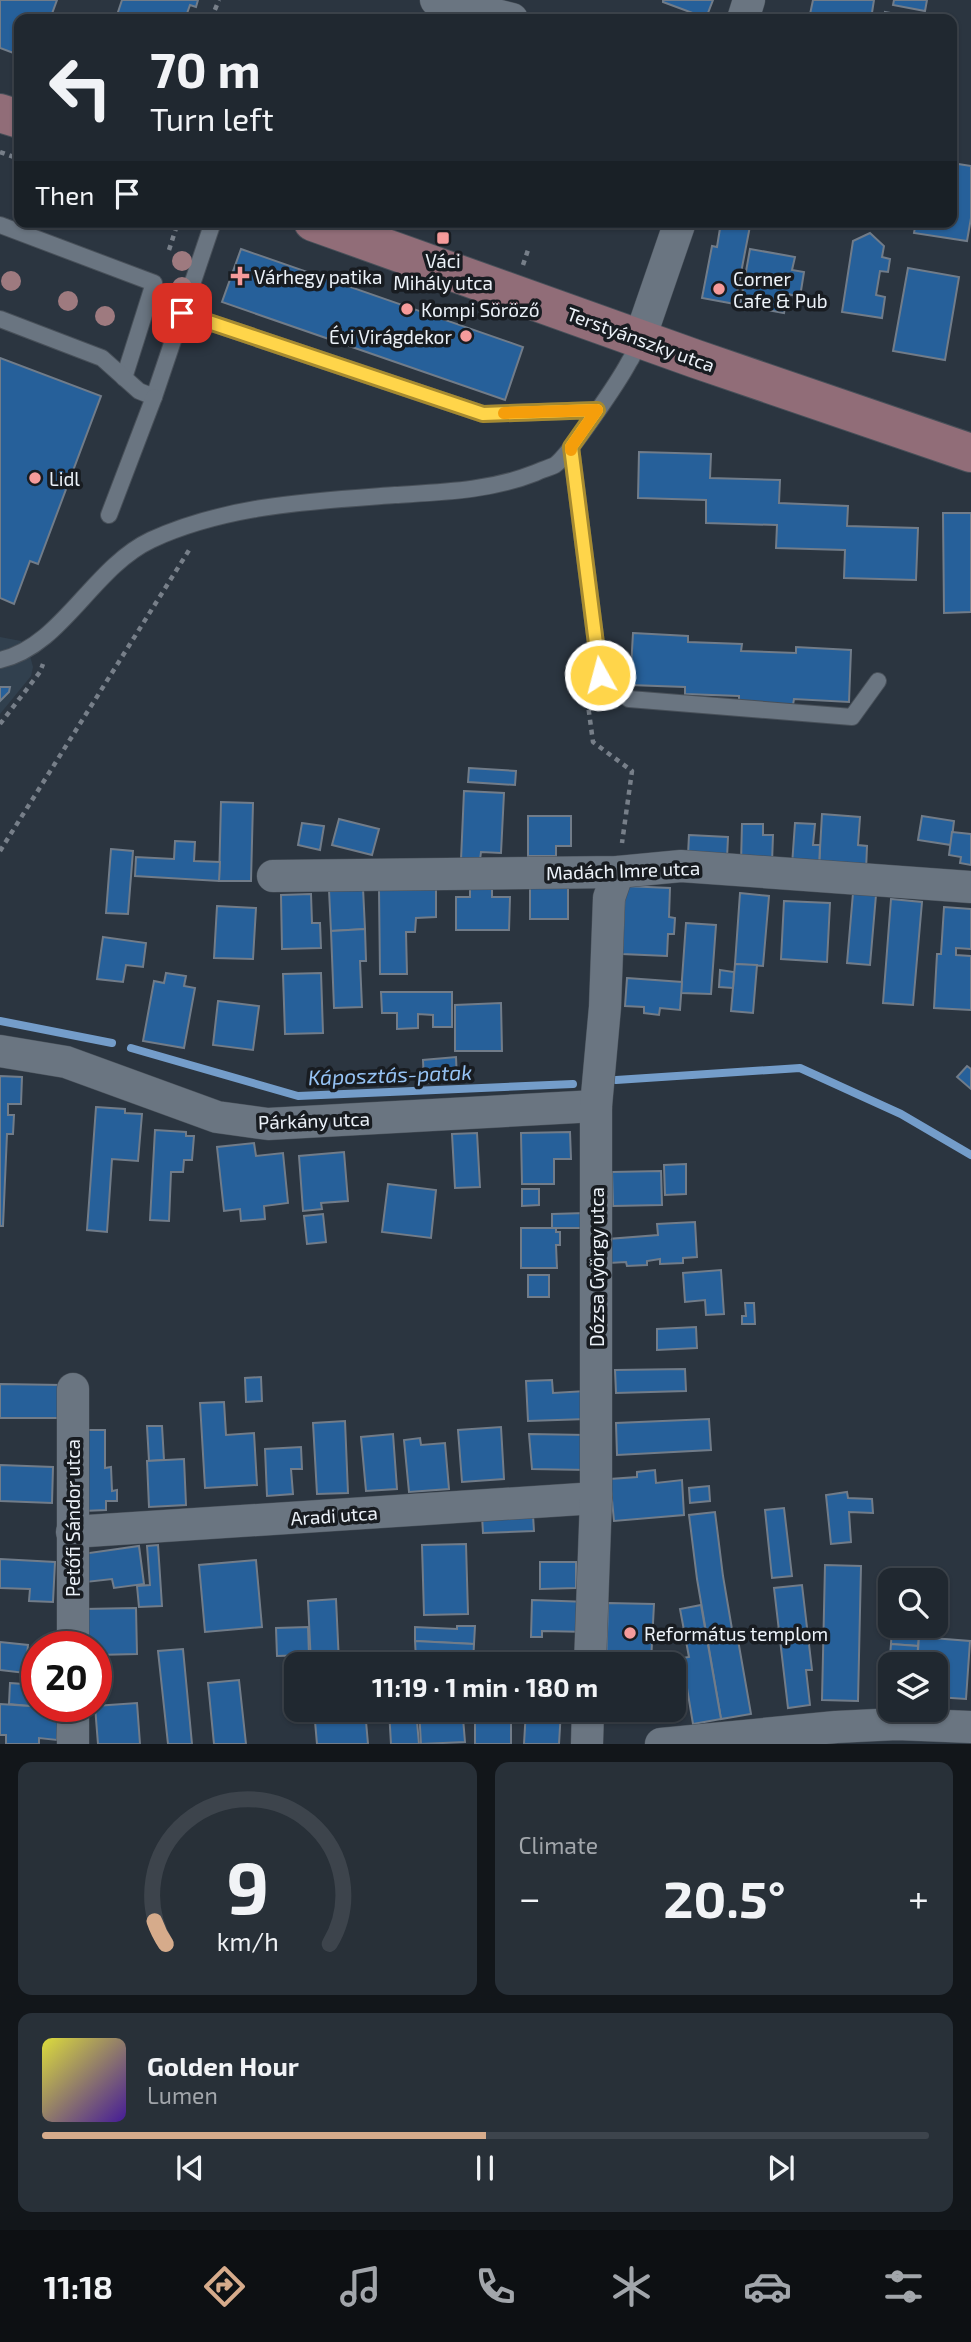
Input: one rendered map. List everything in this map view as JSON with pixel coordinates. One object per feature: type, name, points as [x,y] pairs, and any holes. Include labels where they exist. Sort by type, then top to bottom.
[{"type":"main road","name":"Terstyánszky utca","points":[[330,228],[708,364],[971,453]]},
{"type":"street","points":[[440,1],[492,14]]},
{"type":"street","points":[[640,338],[678,228]]},
{"type":"street","name":"Madách Imre utca","points":[[273,876],[618,872],[681,866],[971,887]]},
{"type":"street","name":"Dózsa György utca","points":[[590,1652],[596,1498],[596,1106],[605,1007],[609,898],[618,872]]},
{"type":"street","name":"Párkány utca","points":[[0,1051],[66,1062],[217,1117],[268,1124],[596,1106]]},
{"type":"street","name":"Petőfi Sándor utca","points":[[72,1631],[73,1390]]},
{"type":"street","name":"Aradi utca","points":[[72,1532],[596,1498]]},
{"type":"street","points":[[73,1722],[73,1744]]},
{"type":"street","points":[[587,1744],[588,1722]]},
{"type":"street","points":[[662,1744],[836,1727],[897,1724],[971,1727]]},
{"type":"lane","points":[[0,225],[154,283],[124,378]]},
{"type":"lane","points":[[109,515],[211,228]]},
{"type":"lane","points":[[182,313],[483,414],[597,410]]},
{"type":"lane","points":[[0,319],[102,358],[139,391],[153,397]]},
{"type":"lane","points":[[0,660],[32,648],[116,562],[148,541],[199,522],[289,503],[476,490],[516,480],[555,464],[571,447],[597,410],[630,361],[640,338]]},
{"type":"lane","points":[[571,447],[600,675],[629,699],[852,717],[878,681]]},
{"type":"path","points":[[169,250],[176,228]]},
{"type":"path","points":[[443,238],[447,228]]},
{"type":"path","points":[[523,265],[528,250]]},
{"type":"path","points":[[0,851],[193,544],[199,522]]},
{"type":"path","points":[[0,724],[40,672],[53,629]]},
{"type":"path","points":[[618,872],[632,771]]},
{"type":"shaded area","points":[[0,637],[21,641],[33,667],[31,676],[0,714]]},
{"type":"building","points":[[0,0],[57,0],[52,14],[14,14],[14,53],[0,48]]},
{"type":"building","points":[[122,0],[198,0],[196,7],[190,5],[187,14],[117,14]]},
{"type":"building","points":[[713,0],[708,14],[695,14],[663,2]]},
{"type":"building","points":[[813,0],[874,0],[872,14],[810,14]]},
{"type":"building","points":[[894,0],[927,0],[925,11],[893,5]]},
{"type":"building","points":[[957,164],[971,166],[971,218],[967,241],[914,233],[915,228],[957,228]]},
{"type":"building","points":[[720,228],[750,228],[735,304],[702,298],[712,246],[717,247]]},
{"type":"building","points":[[870,233],[884,246],[882,257],[890,259],[888,272],[880,271],[876,295],[885,297],[882,318],[842,312],[853,241]]},
{"type":"building","points":[[241,249],[523,347],[505,400],[222,302]]},
{"type":"building","points":[[750,249],[795,257],[792,270],[804,272],[800,297],[788,294],[784,313],[740,305]]},
{"type":"building","points":[[908,268],[959,277],[945,360],[893,351]]},
{"type":"building","name":"Lidl","points":[[0,358],[101,396],[38,564],[30,561],[14,604],[0,598]]},
{"type":"building","points":[[639,452],[711,454],[710,478],[780,480],[779,503],[848,506],[847,526],[918,528],[916,580],[844,578],[845,550],[776,548],[777,525],[706,523],[706,500],[638,498]]},
{"type":"building","points":[[943,513],[971,513],[971,612],[944,613]]},
{"type":"building","points":[[633,633],[688,636],[688,642],[742,644],[741,651],[796,653],[796,647],[851,650],[849,702],[794,699],[793,705],[739,703],[739,696],[685,694],[685,687],[630,685]]},
{"type":"building","points":[[0,687],[10,687],[0,701]]},
{"type":"building","points":[[469,768],[516,771],[515,785],[468,782]]},
{"type":"building","points":[[464,791],[504,793],[501,853],[481,852],[480,860],[461,860]]},
{"type":"building","points":[[221,802],[253,803],[251,881],[219,881]]},
{"type":"building","points":[[822,814],[860,817],[858,845],[867,846],[866,871],[819,867]]},
{"type":"building","points":[[528,816],[571,816],[571,846],[556,846],[556,856],[528,856]]},
{"type":"building","points":[[922,816],[954,821],[951,845],[918,840]]},
{"type":"building","points":[[339,819],[379,829],[372,855],[332,845]]},
{"type":"building","points":[[302,823],[324,826],[320,850],[298,845]]},
{"type":"building","points":[[795,823],[815,824],[813,845],[820,845],[819,867],[792,865]]},
{"type":"building","points":[[742,824],[763,824],[763,835],[773,835],[772,863],[741,863]]},
{"type":"building","points":[[952,832],[971,834],[971,865],[960,863],[961,857],[949,855]]},
{"type":"building","points":[[689,835],[728,837],[727,858],[688,855]]},
{"type":"building","points":[[175,841],[195,842],[194,861],[220,862],[219,881],[135,876],[136,857],[174,859]]},
{"type":"building","points":[[111,849],[133,851],[128,914],[106,913]]},
{"type":"building","points":[[625,886],[670,888],[669,917],[675,918],[674,934],[668,934],[667,956],[622,954]]},
{"type":"building","points":[[363,888],[365,929],[331,931],[329,890]]},
{"type":"building","points":[[436,888],[436,917],[416,918],[415,932],[406,932],[407,974],[380,974],[379,889]]},
{"type":"building","points":[[530,888],[568,888],[568,919],[530,919]]},
{"type":"building","points":[[470,889],[492,889],[492,897],[510,897],[509,930],[456,930],[456,897],[470,897]]},
{"type":"building","points":[[740,893],[769,896],[763,966],[735,964]]},
{"type":"building","points":[[853,893],[876,895],[870,965],[847,963]]},
{"type":"building","points":[[311,894],[312,923],[320,923],[321,948],[282,949],[281,895]]},
{"type":"building","points":[[891,899],[922,902],[913,1005],[883,1003]]},
{"type":"building","points":[[784,901],[830,903],[827,962],[781,959]]},
{"type":"building","points":[[217,906],[256,908],[253,959],[214,958]]},
{"type":"building","points":[[944,907],[971,909],[971,949],[956,948],[956,955],[971,956],[971,1010],[934,1008],[937,954],[941,954]]},
{"type":"building","points":[[686,923],[716,925],[711,994],[681,993]]},
{"type":"building","points":[[365,929],[366,961],[360,961],[362,1007],[334,1008],[331,931]]},
{"type":"building","points":[[103,937],[146,943],[143,967],[126,965],[123,982],[97,979]]},
{"type":"building","points":[[735,964],[757,965],[753,1013],[731,1011]]},
{"type":"building","points":[[720,970],[734,972],[733,988],[719,987]]},
{"type":"building","points":[[166,973],[186,976],[184,986],[195,988],[184,1048],[143,1041],[154,981],[164,983]]},
{"type":"building","points":[[321,973],[323,1033],[285,1034],[283,974]]},
{"type":"building","points":[[627,978],[682,982],[680,1010],[660,1008],[659,1015],[644,1013],[644,1007],[625,1006]]},
{"type":"building","points":[[381,992],[452,992],[452,1027],[433,1027],[433,1015],[418,1014],[418,1028],[397,1029],[397,1013],[382,1013]]},
{"type":"building","points":[[218,1001],[259,1006],[253,1050],[213,1045]]},
{"type":"building","points":[[501,1003],[502,1051],[455,1051],[455,1005]]},
{"type":"building","points":[[456,1057],[457,1080],[424,1083],[423,1060]]},
{"type":"building","points":[[967,1066],[971,1069],[971,1089],[957,1077]]},
{"type":"building","points":[[0,1076],[22,1077],[21,1104],[8,1104],[8,1115],[14,1115],[13,1134],[7,1134],[3,1226],[0,1226]]},
{"type":"building","points":[[96,1107],[125,1109],[125,1113],[142,1114],[138,1161],[112,1159],[107,1232],[87,1230]]},
{"type":"building","points":[[155,1130],[186,1132],[186,1136],[194,1136],[192,1160],[184,1160],[183,1172],[171,1172],[169,1221],[150,1220]]},
{"type":"building","points":[[570,1132],[571,1159],[554,1159],[554,1184],[522,1184],[521,1133]]},
{"type":"building","points":[[477,1133],[480,1187],[455,1188],[452,1134]]},
{"type":"building","points":[[254,1143],[256,1156],[283,1153],[288,1203],[264,1206],[265,1219],[241,1221],[240,1209],[224,1211],[217,1147]]},
{"type":"building","points":[[344,1152],[348,1201],[321,1203],[322,1209],[303,1211],[299,1156]]},
{"type":"building","points":[[686,1164],[686,1194],[665,1195],[664,1165]]},
{"type":"building","points":[[661,1171],[662,1205],[613,1206],[612,1172]]},
{"type":"building","points":[[388,1184],[436,1190],[431,1238],[382,1232]]},
{"type":"building","points":[[522,1189],[539,1189],[539,1205],[522,1206]]},
{"type":"building","points":[[585,1213],[585,1228],[552,1228],[552,1214]]},
{"type":"building","points":[[323,1214],[326,1242],[307,1244],[304,1216]]},
{"type":"building","points":[[695,1222],[697,1257],[683,1258],[683,1263],[660,1264],[660,1259],[647,1261],[647,1265],[609,1263],[608,1239],[658,1235],[657,1224]]},
{"type":"building","points":[[521,1228],[556,1228],[556,1232],[560,1232],[560,1245],[556,1245],[557,1268],[521,1268]]},
{"type":"building","points":[[721,1270],[724,1314],[706,1315],[705,1300],[685,1302],[683,1273]]},
{"type":"building","points":[[528,1275],[549,1275],[549,1297],[528,1297]]},
{"type":"building","points":[[745,1303],[754,1303],[755,1324],[742,1324],[742,1316],[746,1316]]},
{"type":"building","points":[[696,1327],[697,1348],[657,1350],[657,1329]]},
{"type":"building","points":[[685,1369],[686,1391],[616,1393],[615,1370]]},
{"type":"building","points":[[261,1377],[262,1401],[246,1402],[245,1378]]},
{"type":"building","points":[[552,1380],[553,1393],[586,1391],[587,1419],[528,1421],[526,1381]]},
{"type":"building","points":[[0,1384],[62,1385],[62,1418],[0,1418]]},
{"type":"building","points":[[224,1402],[226,1435],[254,1433],[257,1485],[205,1488],[200,1403]]},
{"type":"building","points":[[709,1419],[711,1450],[617,1455],[616,1423]]},
{"type":"building","points":[[345,1421],[348,1493],[317,1494],[313,1423]]},
{"type":"building","points":[[147,1426],[162,1426],[164,1460],[149,1461]]},
{"type":"building","points":[[501,1427],[504,1479],[462,1482],[458,1430]]},
{"type":"building","points":[[82,1430],[105,1430],[105,1468],[111,1467],[112,1491],[117,1490],[117,1501],[106,1501],[106,1510],[83,1511]]},
{"type":"building","points":[[393,1434],[397,1489],[366,1491],[361,1437]]},
{"type":"building","points":[[529,1434],[587,1435],[588,1470],[532,1469]]},
{"type":"building","points":[[420,1438],[421,1445],[445,1443],[449,1489],[409,1492],[404,1440]]},
{"type":"building","points":[[301,1447],[302,1469],[291,1469],[293,1494],[267,1496],[265,1449]]},
{"type":"building","points":[[184,1459],[186,1505],[149,1507],[147,1461]]},
{"type":"building","points":[[0,1465],[53,1467],[52,1503],[0,1501]]},
{"type":"building","points":[[655,1470],[656,1483],[682,1480],[684,1515],[614,1521],[610,1479],[637,1477],[637,1472]]},
{"type":"building","points":[[709,1486],[710,1501],[690,1503],[689,1488]]},
{"type":"building","points":[[847,1492],[848,1498],[872,1499],[873,1513],[849,1512],[851,1542],[831,1544],[826,1495]]},
{"type":"building","points":[[784,1508],[792,1576],[772,1578],[765,1510]]},
{"type":"building","points":[[715,1512],[734,1641],[738,1640],[751,1714],[721,1719],[689,1515]]},
{"type":"building","points":[[533,1515],[534,1531],[483,1533],[482,1516]]},
{"type":"building","points":[[466,1544],[468,1614],[424,1615],[422,1545]]},
{"type":"building","points":[[158,1545],[162,1606],[139,1607],[137,1586],[150,1585],[147,1546]]},
{"type":"building","points":[[139,1546],[144,1584],[114,1588],[112,1579],[86,1582],[82,1554]]},
{"type":"building","points":[[0,1559],[55,1562],[53,1602],[29,1601],[30,1589],[0,1588]]},
{"type":"building","points":[[256,1560],[262,1627],[205,1632],[199,1565]]},
{"type":"building","points":[[540,1562],[576,1562],[576,1588],[540,1589]]},
{"type":"building","points":[[825,1565],[861,1566],[858,1701],[822,1700]]},
{"type":"building","points":[[802,1585],[812,1670],[806,1670],[810,1705],[788,1708],[774,1588]]},
{"type":"building","points":[[336,1599],[338,1652],[310,1652],[308,1601]]},
{"type":"building","points":[[532,1600],[590,1602],[589,1632],[542,1631],[542,1637],[531,1637]]},
{"type":"building","name":"Református templom","points":[[608,1603],[654,1604],[652,1652],[606,1652]]},
{"type":"building","points":[[701,1605],[721,1719],[693,1724],[686,1682],[686,1657],[689,1657],[680,1609]]},
{"type":"building","points":[[136,1608],[137,1654],[112,1655],[112,1631],[83,1631],[83,1609]]},
{"type":"building","points":[[457,1626],[475,1626],[474,1644],[415,1641],[415,1627],[457,1629]]},
{"type":"building","points":[[308,1627],[309,1652],[284,1652],[284,1656],[277,1656],[276,1628]]},
{"type":"building","points":[[891,1638],[919,1638],[918,1646],[891,1644]]},
{"type":"building","points":[[919,1638],[970,1641],[966,1699],[948,1698],[948,1652],[918,1652]]},
{"type":"building","points":[[415,1641],[474,1644],[474,1652],[416,1652]]},
{"type":"building","points":[[0,1642],[21,1644],[21,1673],[0,1670]]},
{"type":"building","points":[[891,1644],[918,1646],[918,1652],[890,1652]]},
{"type":"building","points":[[183,1649],[192,1744],[168,1744],[158,1651]]},
{"type":"building","points":[[239,1680],[246,1744],[214,1744],[208,1683]]},
{"type":"building","points":[[10,1683],[21,1684],[21,1705],[9,1704]]},
{"type":"building","points":[[137,1703],[140,1744],[98,1744],[96,1722],[112,1722],[112,1705]]},
{"type":"building","points":[[0,1704],[21,1705],[21,1722],[58,1722],[57,1740],[39,1738],[39,1744],[6,1744],[6,1735],[0,1735]]},
{"type":"building","points":[[315,1722],[366,1722],[368,1744],[317,1744]]},
{"type":"building","points":[[390,1722],[417,1722],[419,1744],[391,1744]]},
{"type":"building","points":[[420,1722],[463,1722],[465,1742],[421,1744]]},
{"type":"building","points":[[475,1722],[511,1722],[511,1744],[475,1744]]},
{"type":"building","points":[[525,1722],[560,1722],[559,1744],[524,1744]]},
{"type":"waterway","name":"Káposztás-patak","points":[[0,1021],[112,1043]]},
{"type":"waterway","name":"Káposztás-patak","points":[[131,1048],[298,1096],[573,1084]]},
{"type":"waterway","name":"Káposztás-patak","points":[[616,1080],[800,1068],[901,1114],[971,1155]]},
{"type":"slow traffic","points":[[504,413],[597,410],[571,450]]},
{"type":"place","name":"Váci Mihály utca","points":[[443,238]]},
{"type":"place","name":"Várhegy patika","points":[[240,276]]},
{"type":"place","name":"Corner Cafe & Pub","points":[[719,289]]},
{"type":"place","name":"Kompi Söröző","points":[[407,309]]},
{"type":"place","name":"Évi Virágdekor","points":[[466,336]]},
{"type":"place","name":"Lidl","points":[[35,478]]},
{"type":"place","name":"Református templom","points":[[630,1633]]},
{"type":"route","points":[[182,313],[483,414],[597,410],[571,447],[600,675]]}]
